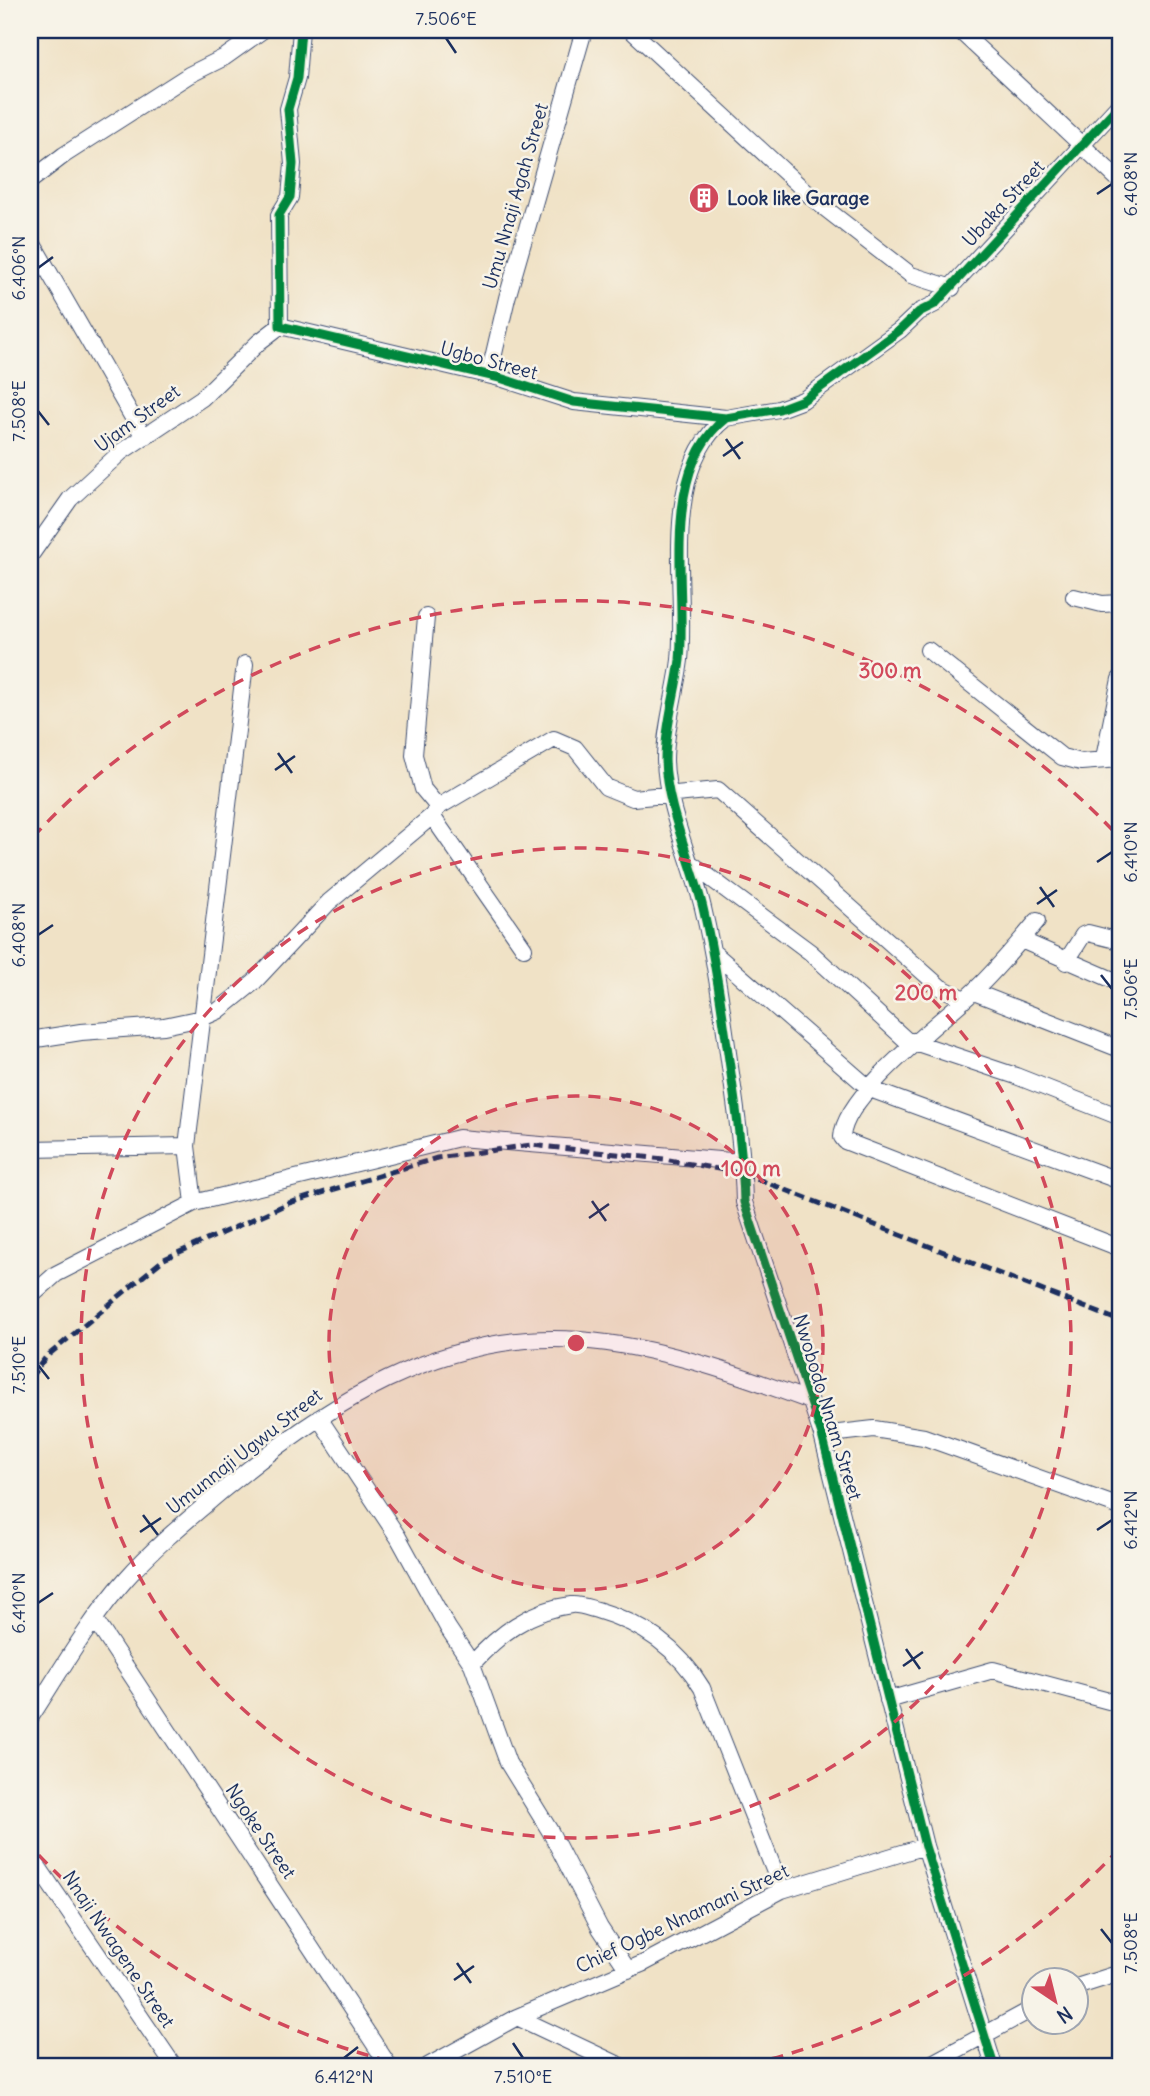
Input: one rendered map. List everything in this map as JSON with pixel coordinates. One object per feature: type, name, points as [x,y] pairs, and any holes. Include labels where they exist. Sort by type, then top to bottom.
[{"type":"street","points":[[30,181],[64,155],[189,75],[225,57],[263,30]]},
{"type":"street","points":[[280,326],[279,215],[290,197],[293,164],[288,109],[297,78],[301,30]]},
{"type":"street","name":"Umu Nnaji Agah Street","points":[[489,375],[506,298],[584,30]]},
{"type":"street","points":[[631,30],[817,202],[911,275],[952,288]]},
{"type":"street","points":[[959,30],[1118,180]]},
{"type":"street","name":"Ubaka Street","points":[[952,288],[1120,104]]},
{"type":"street","points":[[30,239],[144,437]]},
{"type":"street","name":"Ugbo Street","points":[[280,326],[489,375],[574,402],[726,418],[779,410],[803,400],[900,330],[919,312],[935,304],[952,288]]},
{"type":"street","name":"Ujam Street","points":[[30,556],[70,499],[121,452],[202,398],[259,342],[280,326]]},
{"type":"street","name":"Nwobodo Nnam Street","points":[[726,418],[713,428],[694,458],[683,498],[680,658],[665,759],[670,794],[693,866],[714,953],[743,1162],[744,1202],[808,1400],[822,1435],[925,1846],[994,2066]]},
{"type":"street","points":[[1074,597],[1102,604],[1120,603]]},
{"type":"street","points":[[426,617],[414,755],[423,789],[435,812],[524,948]]},
{"type":"street","points":[[928,650],[1056,753],[1072,762],[1112,759],[1120,680]]},
{"type":"street","points":[[194,1203],[187,1146],[245,664]]},
{"type":"street","points":[[30,1040],[81,1032],[164,1026],[202,1018],[218,1011],[254,982],[329,902],[435,812],[554,739],[575,748],[606,787],[640,800],[670,794],[719,790],[940,987],[1120,1049]]},
{"type":"street","points":[[693,866],[810,952],[899,1035],[1016,1076],[1120,1117]]},
{"type":"street","points":[[1037,921],[969,995],[913,1042],[870,1089],[845,1125],[842,1137],[845,1141],[1120,1248]]},
{"type":"street","points":[[1066,962],[1083,935],[1088,933],[1120,941]]},
{"type":"street","points":[[1021,940],[1066,962],[1120,983]]},
{"type":"street","points":[[714,953],[870,1089],[1120,1181]]},
{"type":"street","points":[[30,1297],[55,1274],[194,1203],[459,1138],[743,1162]]},
{"type":"street","points":[[30,1149],[187,1146]]},
{"type":"street","name":"Umunnaji Ugwu Street","points":[[30,1718],[95,1620],[124,1581],[156,1548],[251,1467],[319,1418],[364,1389],[443,1356],[480,1346],[542,1339],[579,1340],[658,1353],[729,1371],[808,1400]]},
{"type":"street","points":[[319,1418],[398,1537],[448,1628],[472,1664],[508,1763],[550,1831],[600,1928],[628,1970]]},
{"type":"street","points":[[822,1435],[874,1429],[924,1437],[1120,1507]]},
{"type":"street","points":[[472,1664],[496,1637],[537,1613],[574,1604],[624,1618],[647,1630],[693,1673],[702,1688],[782,1891]]},
{"type":"street","name":"Ngoke Street","points":[[95,1620],[390,2066]]},
{"type":"street","points":[[888,1700],[993,1670],[1120,1704]]},
{"type":"street","name":"Chief Ogbe Nnamani Street","points":[[428,2066],[517,2017],[628,1970],[782,1891],[925,1846]]},
{"type":"street","name":"Nnaji Nwagene Street","points":[[30,1855],[174,2066]]},
{"type":"street","points":[[1090,1983],[1120,1973]]},
{"type":"street","points":[[927,2066],[1020,2015]]},
{"type":"street","points":[[517,2017],[621,2066]]},
{"type":"railway","points":[[30,1378],[46,1357],[164,1259],[289,1203],[437,1158],[531,1145],[664,1159],[745,1174],[1120,1321]]},
{"type":"cycle path","points":[[301,30],[297,78],[288,109],[293,164],[290,197],[279,215],[280,326],[500,378],[574,402],[726,418],[779,409],[803,400],[900,330],[919,312],[935,304],[1120,104]]},
{"type":"cycle path","points":[[726,418],[705,440],[692,467],[684,498],[680,531],[680,660],[667,735],[666,778],[703,908],[715,965],[739,1131],[744,1202],[822,1435],[925,1846],[994,2066]]},
{"type":"place","name":"Look like Garage","points":[[704,198]]}]
